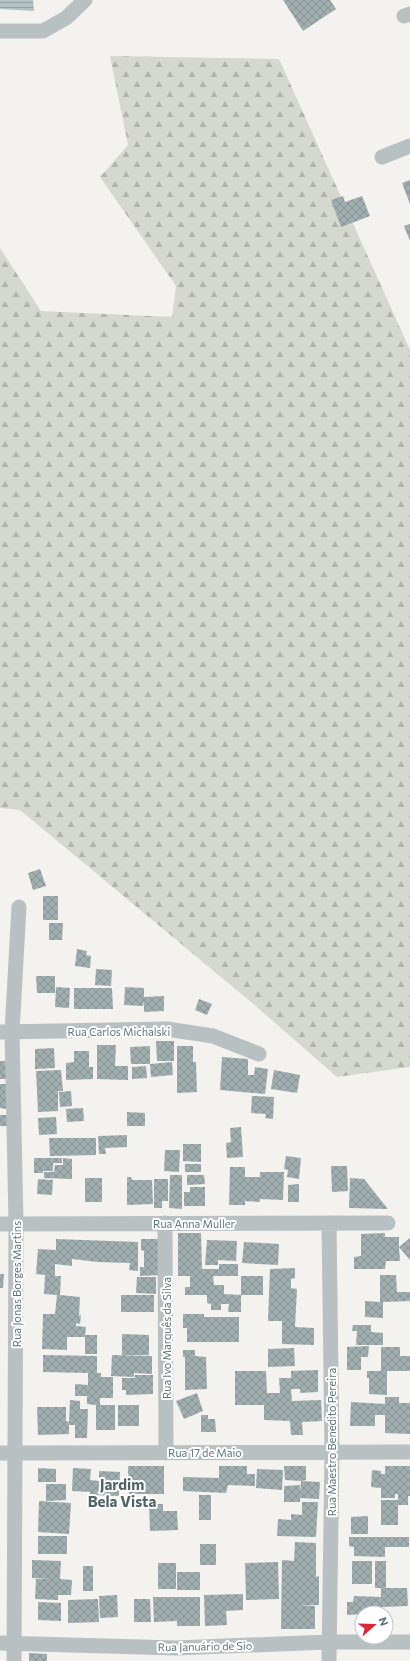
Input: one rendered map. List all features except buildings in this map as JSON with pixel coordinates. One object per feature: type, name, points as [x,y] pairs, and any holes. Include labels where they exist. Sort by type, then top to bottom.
[{"type":"street","points":[[0,31],[43,31],[66,18],[85,0]]},
{"type":"street","points":[[382,157],[410,146]]},
{"type":"street","name":"Rua Jonas Borges Martins","points":[[14,1661],[7,1643],[15,1453],[16,1223],[6,1032],[19,907]]},
{"type":"street","name":"Rua Carlos Michalski","points":[[6,1032],[167,1029],[213,1036],[259,1054]]},
{"type":"street","name":"Rua Ivo Marquês da Silva","points":[[165,1223],[166,1453]]},
{"type":"street","name":"Rua Maestro Benedito Pereira","points":[[328,1223],[332,1452],[329,1661]]},
{"type":"street","name":"Rua Anna Muller","points":[[0,1224],[388,1223]]},
{"type":"street","name":"Rua 17 de Maio","points":[[0,1453],[410,1452]]},
{"type":"street","name":"Rua Januário de Sio","points":[[7,1643],[176,1654],[329,1642],[410,1642]]},
{"type":"green space","points":[[110,56],[279,59],[410,350],[410,1067],[337,1077],[251,1002],[20,810],[0,808],[0,248],[41,311],[172,317],[176,286],[100,177],[128,145]]},
{"type":"shaded area","points":[[0,0],[33,0],[34,11],[0,9]]},
{"type":"district","name":"Jardim Bela Vista","points":[[122,1492]]}]
